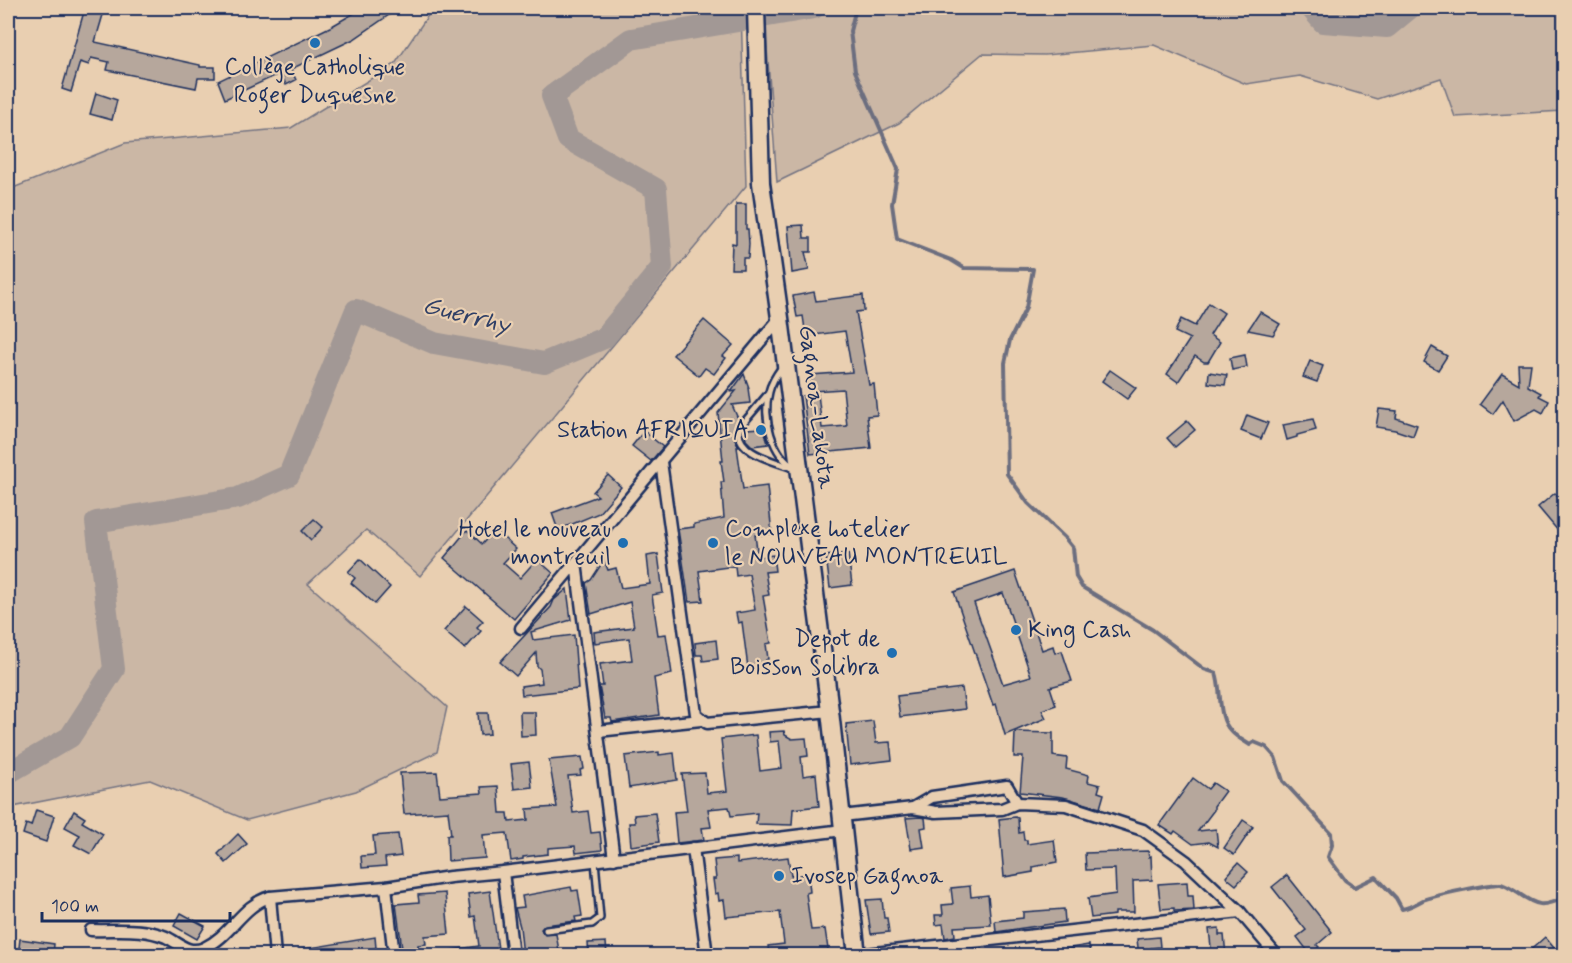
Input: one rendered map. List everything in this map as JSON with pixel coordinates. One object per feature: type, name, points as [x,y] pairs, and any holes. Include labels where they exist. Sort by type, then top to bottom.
[{"type":"main road","name":"Gagnoa-Lakota","points":[[756,8],[760,183],[800,470],[857,955]]},
{"type":"street","points":[[521,628],[780,318]]},
{"type":"street","points":[[661,462],[696,714],[706,723],[830,711]]},
{"type":"street","points":[[576,563],[614,859]]},
{"type":"street","points":[[598,731],[701,720]]},
{"type":"street","points":[[92,930],[148,932],[167,937],[184,948],[196,950],[223,937],[257,901],[270,897],[386,887],[450,877],[693,848],[843,823],[913,808],[932,797],[1007,786],[1017,803]]},
{"type":"street","points":[[913,808],[947,812],[1002,808],[1017,803],[1066,805],[1143,830],[1185,861],[1240,912],[1277,956]]},
{"type":"street","points":[[693,848],[707,956]]},
{"type":"street","points":[[503,872],[513,956]]},
{"type":"street","points":[[386,887],[394,956]]},
{"type":"street","points":[[270,897],[275,956]]},
{"type":"street","points":[[857,955],[1240,912]]},
{"type":"lane","points":[[786,361],[768,394],[740,427],[738,434],[740,442],[749,450],[800,470]]},
{"type":"lane","points":[[768,394],[767,410],[773,440],[787,463],[800,470]]},
{"type":"lane","points":[[546,930],[592,924],[600,918],[595,860]]},
{"type":"shaded area","points":[[433,8],[741,8],[746,186],[420,576],[366,530],[308,584],[447,707],[437,752],[356,791],[247,820],[150,780],[13,807],[8,830],[8,190],[125,143],[291,128],[395,64]]},
{"type":"shaded area","points":[[764,8],[1564,8],[1564,111],[1455,117],[1441,78],[1377,99],[1300,76],[1246,84],[1154,45],[1045,55],[982,54],[899,123],[777,182]]},
{"type":"building","points":[[85,8],[105,8],[95,42],[200,65],[200,67],[215,67],[215,78],[198,78],[196,88],[107,70],[109,62],[91,58],[89,65],[80,62],[71,92],[62,89]]},
{"type":"building","points":[[363,8],[399,8],[354,39],[291,69],[296,80],[286,85],[281,73],[225,99],[218,81],[332,26]]},
{"type":"building","points":[[96,93],[117,100],[112,120],[90,114]]},
{"type":"building","points":[[736,204],[746,204],[746,229],[748,229],[749,244],[748,258],[743,258],[743,269],[731,269],[732,243],[736,244]]},
{"type":"building","points":[[803,225],[804,238],[811,238],[811,252],[805,252],[809,270],[792,273],[788,226]]},
{"type":"building","points":[[814,292],[816,301],[863,295],[864,311],[856,312],[869,385],[874,384],[877,415],[867,416],[871,448],[810,454],[803,396],[818,394],[822,428],[847,426],[843,389],[812,391],[810,375],[852,372],[845,331],[806,336],[803,316],[797,317],[793,296]]},
{"type":"building","points":[[1209,303],[1224,313],[1210,335],[1220,342],[1208,362],[1195,356],[1178,382],[1167,374],[1190,339],[1175,332],[1181,319],[1195,326]]},
{"type":"building","points":[[1260,312],[1280,324],[1273,335],[1248,330]]},
{"type":"building","points":[[704,320],[733,345],[723,356],[726,358],[714,374],[705,368],[699,376],[673,355]]},
{"type":"building","points":[[1432,347],[1447,356],[1438,370],[1424,362]]},
{"type":"building","points":[[1245,355],[1247,367],[1232,370],[1230,358]]},
{"type":"building","points":[[1310,361],[1323,366],[1317,382],[1303,377]]},
{"type":"building","points":[[1518,364],[1531,364],[1528,386],[1541,393],[1539,396],[1549,401],[1543,413],[1536,409],[1514,421],[1503,400],[1493,414],[1480,404],[1502,374],[1519,384]]},
{"type":"building","points":[[1110,370],[1136,388],[1127,399],[1102,381]]},
{"type":"building","points":[[1209,372],[1227,375],[1225,385],[1208,383]]},
{"type":"building","points":[[744,374],[749,388],[750,403],[732,405],[739,421],[735,426],[734,437],[739,447],[737,447],[743,489],[767,486],[772,534],[755,535],[758,557],[773,555],[775,571],[765,572],[769,595],[763,596],[771,643],[766,644],[768,659],[766,665],[748,668],[742,622],[738,623],[736,613],[755,610],[749,574],[736,576],[735,566],[699,571],[703,601],[689,602],[678,529],[724,518],[721,482],[724,482],[721,461],[723,461],[718,413],[736,391],[731,392]]},
{"type":"building","points":[[1379,409],[1397,411],[1396,418],[1417,425],[1413,436],[1376,427]]},
{"type":"building","points":[[1247,415],[1268,423],[1261,439],[1241,431]]},
{"type":"building","points":[[1313,419],[1316,430],[1287,440],[1283,425]]},
{"type":"building","points":[[1187,421],[1195,430],[1175,447],[1167,438]]},
{"type":"building","points":[[764,428],[768,444],[752,446],[746,440],[745,429]]},
{"type":"building","points":[[644,431],[663,447],[651,461],[632,446]]},
{"type":"building","points":[[608,475],[621,487],[599,513],[558,530],[552,513],[598,496],[593,492]]},
{"type":"building","points":[[1555,493],[1564,503],[1564,538],[1538,507]]},
{"type":"building","points":[[314,519],[323,527],[311,540],[302,531]]},
{"type":"building","points":[[467,530],[482,544],[495,530],[516,549],[503,563],[520,578],[537,559],[553,573],[514,619],[444,558]]},
{"type":"building","points":[[848,553],[852,585],[830,588],[826,556]]},
{"type":"building","points":[[658,554],[663,593],[652,595],[658,635],[666,634],[672,674],[654,678],[659,715],[612,722],[611,718],[605,718],[599,686],[603,686],[600,664],[632,660],[629,638],[595,643],[594,632],[634,627],[630,602],[591,614],[586,583],[591,580],[604,560],[608,570],[616,568],[621,588],[650,584],[647,556]]},
{"type":"building","points":[[360,559],[390,587],[375,604],[351,583],[355,578],[348,572]]},
{"type":"building","points":[[1015,571],[1042,650],[1053,646],[1055,653],[1062,651],[1072,681],[1050,687],[1056,705],[1042,710],[1046,718],[1005,735],[996,704],[993,705],[954,592]],"holes":[[[1003,593],[1031,676],[1003,684],[974,603]]]},
{"type":"building","points":[[567,589],[571,620],[531,632],[533,640],[574,635],[578,689],[522,695],[521,686],[542,683],[536,653],[516,676],[500,662],[551,607],[554,600]]},
{"type":"building","points":[[466,606],[483,621],[477,627],[481,631],[465,649],[444,631]]},
{"type":"building","points":[[716,640],[718,659],[703,661],[702,655],[696,655],[695,643]]},
{"type":"building","points":[[962,688],[965,709],[900,717],[897,696]]},
{"type":"building","points":[[520,712],[535,712],[536,735],[521,736]]},
{"type":"building","points":[[478,713],[488,713],[490,734],[480,735]]},
{"type":"building","points":[[873,721],[876,743],[890,742],[892,760],[850,765],[846,724]]},
{"type":"building","points":[[784,731],[785,735],[792,739],[806,738],[808,756],[801,757],[803,776],[816,774],[819,806],[793,809],[792,825],[756,824],[757,813],[731,816],[729,807],[708,809],[711,827],[702,828],[704,840],[677,843],[674,812],[687,811],[682,774],[705,773],[707,793],[727,791],[721,739],[756,735],[760,771],[782,768],[779,741],[770,742],[769,732]]},
{"type":"building","points":[[1015,732],[1053,733],[1053,756],[1067,758],[1066,769],[1089,775],[1088,782],[1100,785],[1098,792],[1104,794],[1100,808],[1063,797],[1020,792],[1023,757],[1014,757]]},
{"type":"building","points":[[659,752],[659,755],[674,753],[677,780],[629,788],[625,756]]},
{"type":"building","points":[[582,757],[584,769],[580,770],[581,775],[568,776],[573,813],[588,811],[591,833],[600,832],[602,850],[576,853],[575,846],[548,848],[548,854],[511,861],[507,833],[483,835],[485,858],[448,861],[447,835],[451,835],[448,811],[404,814],[400,773],[437,772],[440,796],[482,793],[481,787],[498,786],[500,813],[508,813],[509,822],[528,820],[527,809],[557,807],[549,760]]},
{"type":"building","points":[[529,762],[532,787],[514,789],[511,764]]},
{"type":"building","points":[[1193,778],[1208,789],[1213,783],[1225,791],[1198,831],[1216,829],[1218,847],[1209,842],[1193,844],[1175,831],[1173,834],[1159,825]]},
{"type":"building","points":[[36,810],[54,816],[46,842],[23,834],[26,824],[31,826]]},
{"type":"building","points":[[74,811],[85,818],[82,822],[103,834],[91,854],[74,845],[80,835],[65,827]]},
{"type":"building","points":[[655,813],[659,842],[631,846],[629,823],[635,823],[634,815]]},
{"type":"building","points":[[906,818],[925,818],[926,827],[921,828],[924,847],[911,849]]},
{"type":"building","points":[[1018,818],[1019,833],[1023,832],[1027,844],[1054,840],[1057,862],[1033,867],[1033,872],[1004,877],[999,819]]},
{"type":"building","points":[[1243,820],[1253,827],[1234,855],[1224,848]]},
{"type":"building","points":[[238,834],[247,844],[226,863],[218,854]]},
{"type":"building","points":[[398,834],[401,856],[385,858],[386,866],[362,868],[361,856],[375,855],[373,836]]},
{"type":"building","points":[[1148,851],[1149,857],[1151,856],[1152,880],[1133,881],[1134,912],[1115,912],[1115,915],[1091,918],[1088,898],[1116,894],[1115,869],[1086,870],[1085,853]]},
{"type":"building","points":[[788,857],[791,876],[808,874],[810,892],[806,893],[811,930],[825,929],[829,956],[769,956],[768,946],[784,944],[780,912],[726,917],[724,900],[719,901],[718,893],[715,894],[714,860],[737,858],[737,863]]},
{"type":"building","points":[[1238,863],[1248,872],[1236,885],[1226,877]]},
{"type":"building","points":[[1287,875],[1332,932],[1310,954],[1297,937],[1306,930],[1272,887]]},
{"type":"building","points":[[1187,882],[1188,896],[1193,896],[1194,910],[1161,909],[1158,884]]},
{"type":"building","points":[[970,886],[971,897],[988,895],[991,925],[954,927],[955,936],[945,938],[943,924],[936,925],[935,915],[943,915],[942,905],[953,904],[951,888]]},
{"type":"building","points":[[571,887],[572,891],[578,890],[582,916],[575,917],[576,921],[545,925],[541,929],[545,935],[556,934],[560,956],[523,956],[520,927],[515,908],[524,907],[522,896]]},
{"type":"building","points":[[490,891],[499,956],[452,956],[452,950],[479,946],[475,916],[471,917],[468,894]]},
{"type":"building","points":[[445,893],[449,934],[425,936],[426,944],[418,945],[419,956],[403,956],[396,904],[419,902],[418,895]]},
{"type":"building","points":[[882,899],[884,918],[887,918],[889,932],[871,934],[866,900]]},
{"type":"building","points":[[1064,909],[1065,922],[996,932],[995,921],[1023,918],[1023,912]]},
{"type":"building","points":[[181,913],[205,926],[197,939],[174,926]]},
{"type":"building","points":[[1219,928],[1219,935],[1224,935],[1226,956],[1212,956],[1209,929]]},
{"type":"building","points":[[375,937],[376,948],[328,956],[299,956],[298,950]]},
{"type":"building","points":[[1159,937],[1160,947],[1151,948],[1151,956],[1139,956],[1137,939]]},
{"type":"building","points":[[1545,937],[1554,948],[1546,956],[1524,956]]},
{"type":"building","points":[[20,939],[54,944],[53,956],[18,956]]},
{"type":"building","points":[[606,942],[607,956],[589,956],[588,943]]},
{"type":"building","points":[[1089,945],[1090,956],[1060,956],[1060,950]]},
{"type":"waterway","name":"Guerrhy","points":[[8,773],[70,737],[114,669],[96,522],[238,498],[289,475],[356,310],[434,343],[544,363],[604,338],[662,267],[656,189],[568,139],[552,96],[631,39],[814,8]]},
{"type":"waterway","points":[[856,8],[850,31],[855,71],[898,169],[892,204],[897,239],[951,260],[964,268],[1033,269],[1026,308],[1010,340],[1005,363],[1007,474],[1028,503],[1073,548],[1076,577],[1082,587],[1153,630],[1204,669],[1216,673],[1222,711],[1227,725],[1240,739],[1250,745],[1254,742],[1266,747],[1275,757],[1283,781],[1331,833],[1332,845],[1328,857],[1345,880],[1355,887],[1376,877],[1396,898],[1402,909],[1429,898],[1495,884],[1501,884],[1540,904],[1564,898]]},
{"type":"waterway","name":"Guerrhy","points":[[1311,8],[1323,22],[1387,27],[1410,8]]},
{"type":"place","name":"Collège Catholique Roger Duquesne","points":[[315,43]]},
{"type":"place","name":"Station AFRIQUIA","points":[[761,430]]},
{"type":"place","name":"Hotel le nouveau montreuil","points":[[623,543]]},
{"type":"place","name":"Complexe hotelier le NOUVEAU MONTREUIL","points":[[713,543]]},
{"type":"place","name":"King Cash","points":[[1016,630]]},
{"type":"place","name":"Depot de Boisson Solibra","points":[[892,653]]},
{"type":"place","name":"Ivosep Gagnoa","points":[[779,876]]}]
